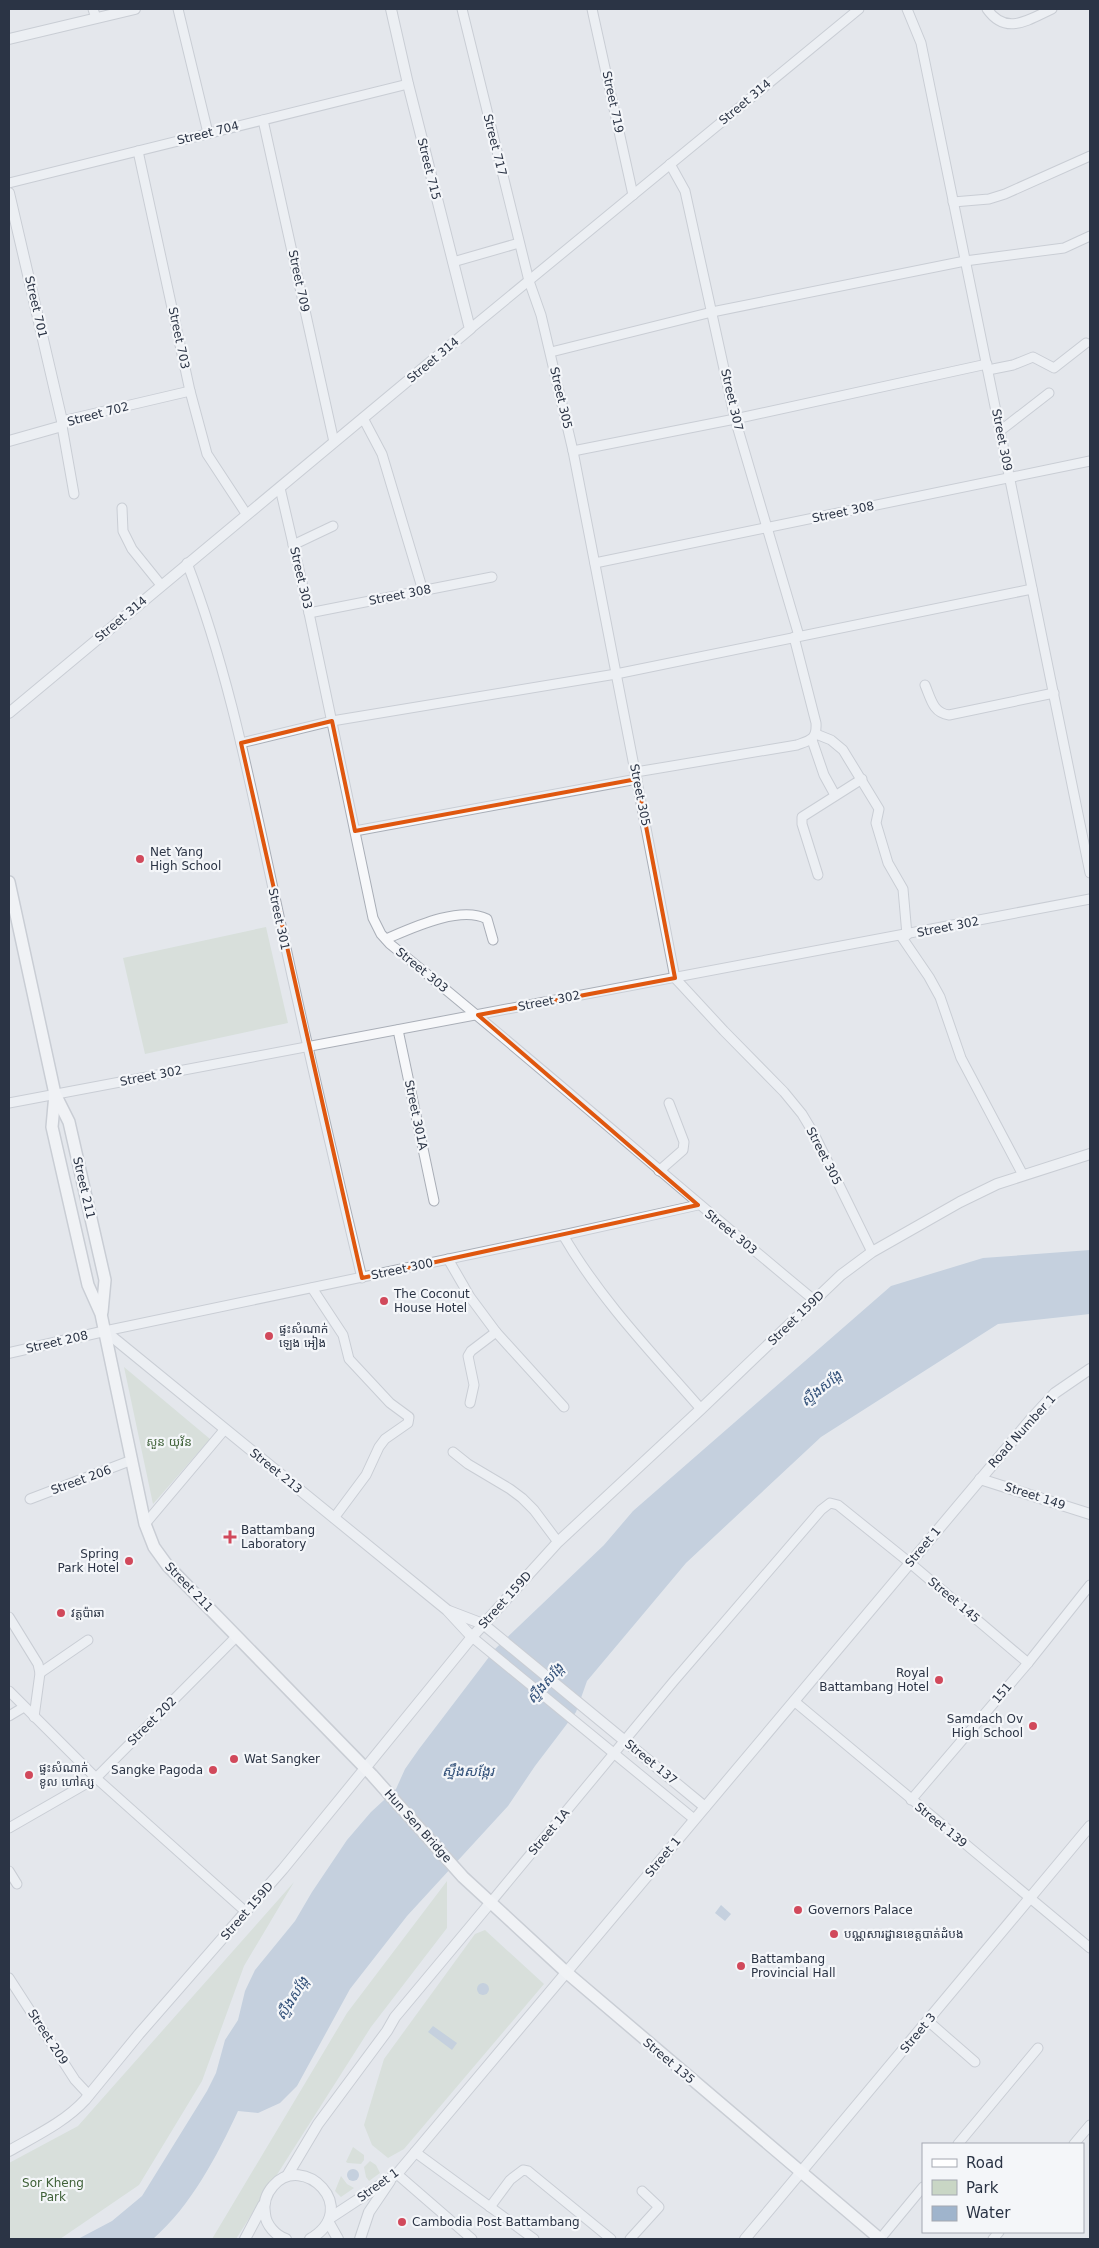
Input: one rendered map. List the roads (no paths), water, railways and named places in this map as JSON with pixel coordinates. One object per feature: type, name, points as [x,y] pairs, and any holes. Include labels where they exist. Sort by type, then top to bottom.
[{"type":"main road","name":"Street 211","points":[[9,882],[55,1094],[69,1122],[105,1280],[101,1314]]},
{"type":"main road","name":"Street 211","points":[[55,1094],[52,1127],[88,1285],[101,1314],[145,1524],[154,1547],[167,1565],[368,1772]]},
{"type":"main road","name":"Hun Sen Bridge","points":[[368,1772],[463,1877]]},
{"type":"main road","name":"Street 135","points":[[463,1877],[566,1972],[800,2173],[880,2239]]},
{"type":"street","points":[[9,39],[94,14],[135,9]]},
{"type":"street","points":[[178,9],[208,133]]},
{"type":"street","name":"Street 715","points":[[391,9],[470,329]]},
{"type":"street","name":"Street 717","points":[[462,9],[529,281]]},
{"type":"street","name":"Street 719","points":[[592,9],[633,195]]},
{"type":"street","name":"Street 314","points":[[9,713],[187,563],[859,9]]},
{"type":"street","name":"Street 309","points":[[907,9],[921,42],[1090,873]]},
{"type":"street","points":[[987,9],[994,18],[1004,24],[1019,24],[1052,9]]},
{"type":"street","name":"Street 704","points":[[9,183],[408,84]]},
{"type":"street","name":"Street 709","points":[[263,120],[334,442]]},
{"type":"street","name":"Street 703","points":[[138,151],[190,391],[207,454],[246,515]]},
{"type":"street","points":[[953,202],[989,199],[1005,194],[1090,156]]},
{"type":"street","name":"Street 307","points":[[670,164],[685,191],[736,418],[796,637],[816,723],[814,737],[824,775],[835,795]]},
{"type":"street","name":"Street 701","points":[[9,193],[62,423]]},
{"type":"street","points":[[551,352],[712,312],[965,261],[1064,248],[1090,236]]},
{"type":"street","points":[[453,262],[519,243]]},
{"type":"street","name":"Street 305","points":[[529,281],[551,352],[573,451],[675,978],[724,1032],[784,1092],[802,1114],[814,1134],[872,1252]]},
{"type":"street","points":[[573,451],[987,367],[1013,365],[1033,357],[1054,368],[1086,343]]},
{"type":"street","name":"Street 702","points":[[9,441],[62,423],[190,391]]},
{"type":"street","points":[[1000,431],[1049,394]]},
{"type":"street","points":[[363,418],[382,454],[423,591]]},
{"type":"street","points":[[62,423],[74,494]]},
{"type":"street","name":"Street 308","points":[[595,563],[1090,461]]},
{"type":"street","name":"Street 303","points":[[280,488],[309,613],[354,831],[377,927],[386,939],[478,1015],[698,1205],[814,1300]]},
{"type":"street","points":[[122,508],[123,531],[132,549],[161,585]]},
{"type":"street","points":[[293,545],[333,526]]},
{"type":"street","name":"Street 301","points":[[187,563],[207,616],[241,743],[307,1047],[362,1278]]},
{"type":"street","name":"Street 308","points":[[309,613],[492,577]]},
{"type":"street","points":[[241,743],[332,721],[616,674],[1032,589]]},
{"type":"street","points":[[925,686],[935,710],[940,714],[949,716],[1054,693]]},
{"type":"street","points":[[354,831],[797,745],[814,737],[831,740],[843,750],[862,778],[879,809],[876,823],[878,830],[888,863],[903,889],[904,936],[940,997],[961,1058],[1023,1175]]},
{"type":"street","points":[[818,875],[802,824],[802,817],[862,778]]},
{"type":"street","name":"Street 302","points":[[9,1103],[1090,900]]},
{"type":"street","points":[[386,939],[434,919],[478,914],[487,919],[493,940]]},
{"type":"street","name":"Street 301A","points":[[398,1030],[434,1201]]},
{"type":"street","points":[[659,1171],[683,1150],[684,1142],[669,1103]]},
{"type":"street","name":"Street 159D","points":[[9,2151],[76,2110],[139,2034],[368,1772],[483,1624],[558,1542],[841,1275],[872,1252],[960,1202],[997,1184],[1090,1154]]},
{"type":"street","name":"Street 300","points":[[105,1331],[362,1278],[698,1205]]},
{"type":"street","points":[[563,1235],[576,1257],[619,1314],[701,1409]]},
{"type":"street","points":[[448,1259],[470,1297],[496,1332],[564,1406]]},
{"type":"street","points":[[312,1288],[344,1335],[349,1359],[390,1403],[409,1417],[408,1423],[385,1439],[366,1475],[334,1518]]},
{"type":"street","name":"Street 208","points":[[9,1353],[105,1331]]},
{"type":"street","name":"Street 213","points":[[105,1331],[447,1610],[472,1637],[613,1754]]},
{"type":"street","points":[[470,1402],[474,1386],[468,1356],[471,1351],[496,1332]]},
{"type":"street","name":"Road Number 1","points":[[980,1479],[1042,1406],[1068,1383],[1090,1369]]},
{"type":"street","points":[[145,1524],[225,1429]]},
{"type":"street","points":[[454,1452],[468,1464],[522,1498],[534,1510],[558,1542]]},
{"type":"street","name":"Street 206","points":[[30,1498],[132,1460]]},
{"type":"street","name":"Street 149","points":[[980,1479],[1090,1514]]},
{"type":"street","name":"Street 1","points":[[310,2239],[330,2220],[395,2175],[980,1479]]},
{"type":"street","name":"Street 145","points":[[830,1503],[838,1505],[910,1562],[1028,1663]]},
{"type":"street","name":"Street 1A","points":[[264,2204],[272,2187],[287,2176],[318,2124],[387,2031],[395,2016],[624,1740],[821,1510],[830,1503]]},
{"type":"street","name":"151","points":[[911,1800],[1028,1663],[1090,1585]]},
{"type":"street","name":"Street 213","points":[[447,1610],[483,1624],[497,1635]]},
{"type":"street","points":[[9,1617],[38,1664],[40,1673],[34,1717]]},
{"type":"street","name":"Street 137","points":[[497,1635],[705,1807]]},
{"type":"street","name":"Street 202","points":[[9,1828],[96,1778],[236,1636]]},
{"type":"street","points":[[40,1673],[88,1640]]},
{"type":"street","points":[[9,1691],[96,1778],[246,1912]]},
{"type":"street","name":"Street 139","points":[[794,1701],[1090,1948]]},
{"type":"street","points":[[9,1716],[24,1706]]},
{"type":"street","name":"Street 137","points":[[613,1754],[694,1820]]},
{"type":"street","name":"Street 3","points":[[745,2239],[1090,1826]]},
{"type":"street","points":[[9,1871],[17,1884]]},
{"type":"street","name":"Street 209","points":[[9,1978],[75,2080],[89,2095]]},
{"type":"street","points":[[928,2021],[975,2062]]},
{"type":"street","points":[[959,2143],[1038,2048]]},
{"type":"street","points":[[1075,2143],[1090,2125]]},
{"type":"street","points":[[415,2152],[534,2239]]},
{"type":"street","points":[[490,2207],[510,2180],[523,2170],[528,2171],[611,2239]]},
{"type":"street","points":[[287,2176],[299,2175],[311,2178],[321,2185],[328,2196],[330,2220],[338,2239]]},
{"type":"street","points":[[360,2239],[369,2212],[395,2175],[472,2239]]},
{"type":"street","points":[[880,2239],[922,2188]]},
{"type":"street","points":[[630,2239],[659,2207],[642,2191]]},
{"type":"street","points":[[245,2239],[264,2204]]},
{"type":"street","points":[[264,2204],[265,2217],[271,2229],[286,2239]]},
{"type":"water","name":"ស្ទឹងសង្កែរ","points":[[1090,1250],[1090,1314],[998,1324],[821,1437],[686,1563],[587,1681],[576,1712],[535,1766],[508,1806],[407,1916],[350,1989],[297,2086],[280,2103],[258,2113],[238,2111],[202,2180],[167,2226],[153,2239],[78,2239],[112,2221],[142,2196],[207,2091],[216,2073],[225,2040],[238,2020],[245,1991],[255,1970],[295,1921],[347,1840],[371,1812],[396,1789],[405,1769],[419,1749],[489,1657],[486,1647],[495,1649],[604,1545],[633,1511],[891,1286],[983,1258]]},
{"type":"water","points":[[721,1905],[731,1914],[725,1921],[715,1913]]},
{"type":"water","points":[[483,1983],[489,1989],[483,1995],[477,1989]]},
{"type":"water","points":[[433,2026],[457,2043],[452,2050],[428,2032]]},
{"type":"water","points":[[351,2169],[355,2169],[359,2175],[355,2181],[351,2181],[347,2177],[347,2173]]},
{"type":"place","name":"Net Yang High School","points":[[140,859]]},
{"type":"place","name":"The Coconut House Hotel","points":[[384,1301]]},
{"type":"place","name":"ផ្ទះសំណាក់ ឡេង អៀង","points":[[269,1336]]},
{"type":"place","name":"Battambang Laboratory","points":[[230,1537]]},
{"type":"place","name":"Spring Park Hotel","points":[[129,1561]]},
{"type":"place","name":"វត្តប៉ាឆា","points":[[61,1613]]},
{"type":"place","name":"Royal Battambang Hotel","points":[[939,1680]]},
{"type":"place","name":"Samdach Ov High School","points":[[1033,1726]]},
{"type":"place","name":"Wat Sangker","points":[[234,1759]]},
{"type":"place","name":"Sangke Pagoda","points":[[213,1770]]},
{"type":"place","name":"ផ្ទះសំណាក់ ខូល ហៅស្ស","points":[[29,1775]]},
{"type":"place","name":"Governors Palace","points":[[798,1910]]},
{"type":"place","name":"បណ្ណសារដ្ឋានខេត្តបាត់ដំបង","points":[[834,1934]]},
{"type":"place","name":"Battambang Provincial Hall","points":[[741,1966]]},
{"type":"place","name":"Cambodia Post Battambang","points":[[402,2222]]},
{"type":"water label","name":"ស្ទឹងសង្កែ","points":[[821,1388]]},
{"type":"water label","name":"ស្ទឹងសង្កែ","points":[[545,1683]]},
{"type":"water label","name":"ស្ទឹងសង្កែ","points":[[292,1998]]},
{"type":"park label","name":"សួន យុវ័ន","points":[[169,1442]]},
{"type":"park label","name":"Sor Kheng Park","points":[[53,2190]]}]
